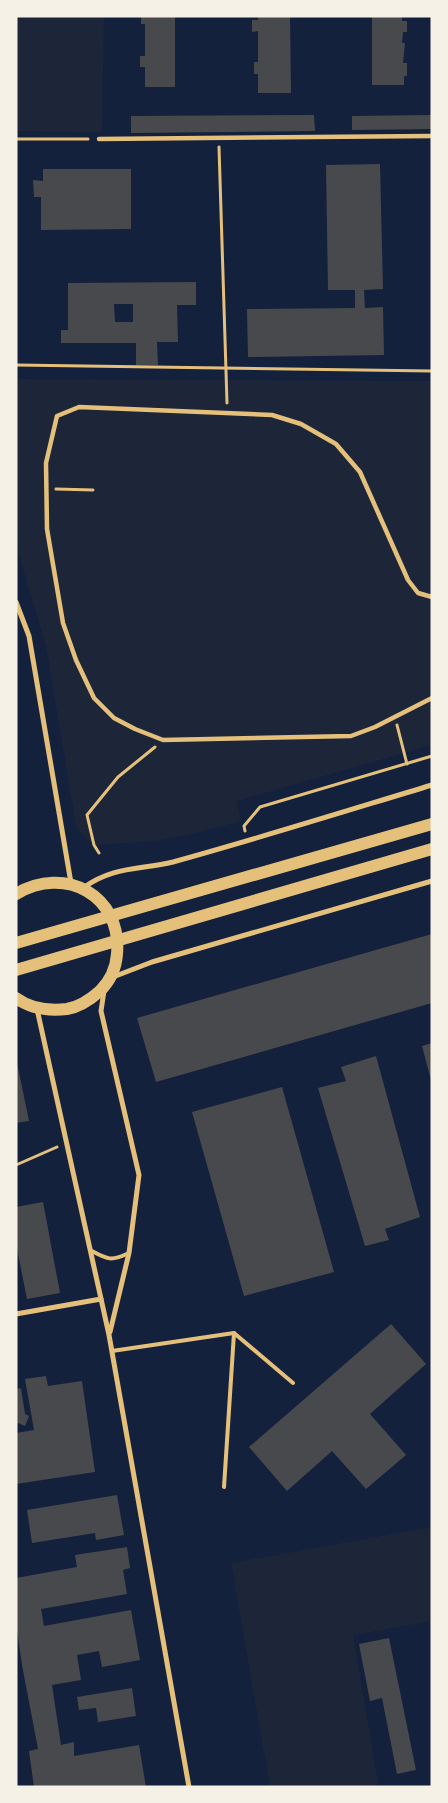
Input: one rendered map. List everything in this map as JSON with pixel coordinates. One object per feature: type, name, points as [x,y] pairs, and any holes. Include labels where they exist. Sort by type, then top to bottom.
[{"type":"main road","points":[[16,943],[432,824]]},
{"type":"main road","points":[[16,970],[432,849]]},
{"type":"main road","points":[[16,894],[38,884],[61,882],[77,886],[101,902],[111,916],[118,940],[116,965],[108,982],[94,996],[74,1007],[57,1010],[37,1008],[18,1000]]},
{"type":"street","points":[[99,139],[432,136]]},
{"type":"street","points":[[432,597],[418,593],[408,580],[360,472],[336,444],[301,424],[272,415],[79,407],[57,416],[46,463],[47,528],[63,623],[76,660],[94,698],[114,718],[135,729],[164,740],[351,736],[432,698]]},
{"type":"street","points":[[16,602],[29,636],[77,886],[125,869],[170,862],[432,785]]},
{"type":"street","points":[[109,1335],[129,1253],[138,1175],[101,1011],[108,982],[152,962],[432,881]]},
{"type":"street","points":[[37,1008],[109,1335],[189,1787]]},
{"type":"street","points":[[16,1314],[101,1299]]},
{"type":"lane","points":[[90,1250],[107,1259],[116,1259],[129,1253]]},
{"type":"lane","points":[[224,1487],[234,1333]]},
{"type":"lane","points":[[112,1351],[234,1333],[293,1383]]},
{"type":"path","points":[[219,138],[228,414]]},
{"type":"path","points":[[16,139],[99,139]]},
{"type":"path","points":[[16,365],[432,371]]},
{"type":"path","points":[[46,488],[93,490]]},
{"type":"path","points":[[395,716],[407,764]]},
{"type":"path","points":[[99,853],[94,845],[87,815],[118,777],[164,740]]},
{"type":"path","points":[[248,840],[244,826],[260,807],[432,756]]},
{"type":"path","points":[[16,1165],[67,1143]]},
{"type":"shaded area","points":[[16,16],[104,16],[102,132],[16,131]]},
{"type":"shaded area","points":[[16,379],[432,381],[432,745],[237,801],[241,821],[188,835],[155,841],[94,845],[76,825],[46,645],[16,545]]},
{"type":"shaded area","points":[[432,1527],[432,1621],[353,1635],[378,1784],[364,1787],[270,1787],[231,1563]]},
{"type":"building","points":[[141,16],[175,16],[175,87],[145,87],[145,67],[140,67],[140,56],[145,56],[145,24],[141,24]]},
{"type":"building","points":[[258,16],[290,16],[291,93],[258,93],[258,74],[254,74],[254,62],[258,62],[258,31],[252,32],[252,20],[258,20]]},
{"type":"building","points":[[372,16],[402,16],[402,21],[407,21],[407,32],[403,32],[402,43],[405,43],[403,63],[407,63],[407,76],[404,76],[404,85],[372,85]]},
{"type":"building","points":[[314,115],[315,131],[131,133],[131,116]]},
{"type":"building","points":[[432,115],[432,129],[352,130],[352,116]]},
{"type":"building","points":[[380,164],[383,289],[364,290],[365,308],[383,307],[384,355],[248,357],[247,309],[355,308],[355,290],[328,290],[326,165]]},
{"type":"building","points":[[43,169],[131,169],[131,229],[41,230],[41,197],[34,197],[33,180],[43,181]]},
{"type":"building","points":[[196,282],[196,305],[177,305],[178,342],[157,342],[158,365],[136,365],[136,343],[61,343],[61,330],[68,330],[68,283]],"holes":[[[114,304],[133,304],[133,322],[115,322]]]},
{"type":"building","points":[[432,934],[432,1003],[156,1082],[137,1018]]},
{"type":"building","points":[[432,1043],[432,1080],[431,1080],[422,1046]]},
{"type":"building","points":[[376,1056],[420,1217],[385,1229],[389,1240],[365,1246],[318,1088],[346,1081],[341,1067]]},
{"type":"building","points":[[16,1058],[29,1121],[16,1123]]},
{"type":"building","points":[[282,1087],[334,1272],[244,1296],[192,1112]]},
{"type":"building","points":[[43,1202],[60,1293],[27,1299],[16,1244],[16,1207]]},
{"type":"building","points":[[391,1324],[426,1364],[370,1414],[406,1455],[366,1489],[332,1451],[287,1491],[249,1447]]},
{"type":"building","points":[[46,1376],[48,1386],[82,1381],[95,1472],[16,1484],[16,1433],[34,1430],[25,1379]]},
{"type":"building","points":[[21,1388],[25,1414],[29,1416],[25,1426],[16,1424],[16,1389]]},
{"type":"building","points":[[117,1495],[124,1535],[96,1540],[95,1533],[32,1543],[27,1510]]},
{"type":"building","points":[[127,1547],[130,1568],[123,1570],[127,1594],[41,1609],[44,1626],[131,1610],[140,1660],[102,1667],[99,1651],[77,1655],[81,1680],[52,1685],[61,1745],[74,1742],[74,1756],[139,1745],[146,1787],[34,1787],[29,1751],[38,1749],[16,1623],[16,1578],[77,1567],[75,1555]]},
{"type":"building","points":[[389,1638],[416,1770],[397,1774],[382,1698],[370,1701],[359,1644]]},
{"type":"building","points":[[132,1688],[136,1716],[98,1722],[96,1708],[79,1710],[77,1697]]}]
